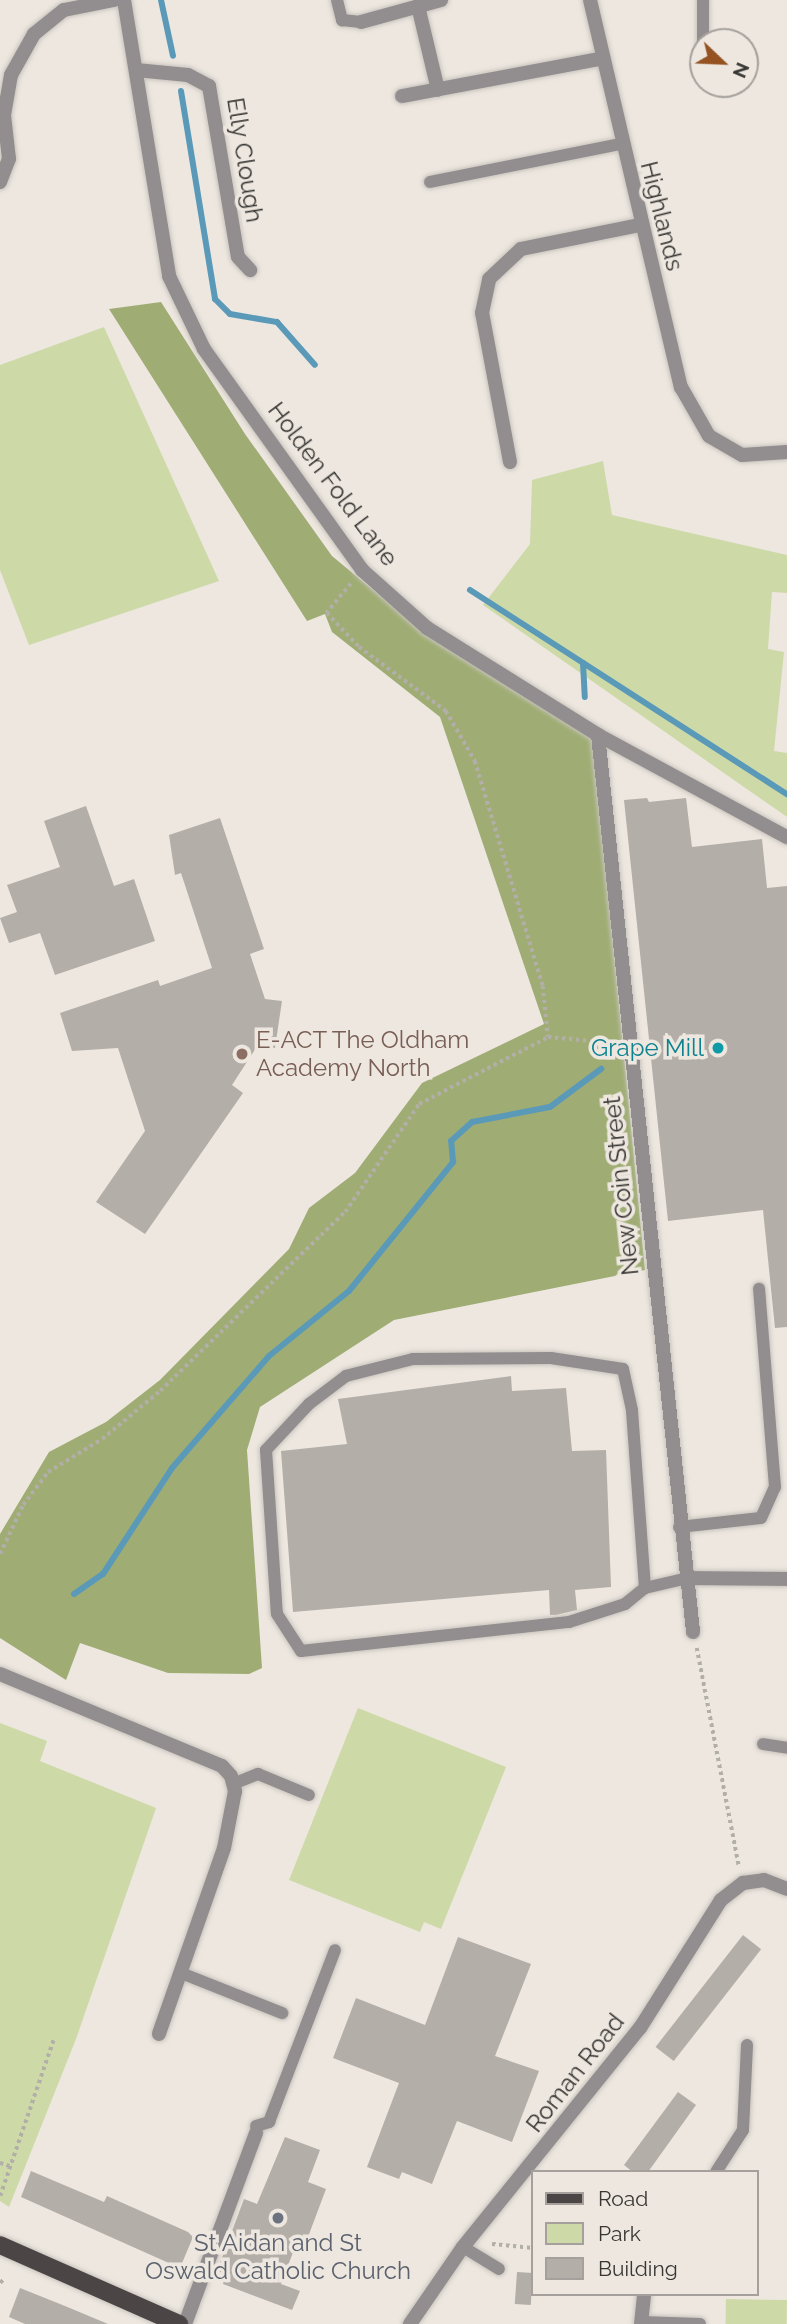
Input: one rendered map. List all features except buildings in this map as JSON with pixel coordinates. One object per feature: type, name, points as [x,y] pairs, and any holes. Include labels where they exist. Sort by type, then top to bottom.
[{"type":"main road","points":[[0,2245],[153,2319],[178,2324]]},
{"type":"street","points":[[0,183],[9,159],[4,115],[11,75],[34,34],[64,10],[114,0]]},
{"type":"street","name":"Holden Fold Lane","points":[[124,0],[169,276],[204,349],[362,570],[428,628],[598,735],[787,837]]},
{"type":"street","points":[[361,22],[441,0]]},
{"type":"street","name":"Highlands","points":[[590,0],[600,59],[681,387],[709,436],[742,455],[787,452]]},
{"type":"street","points":[[418,6],[438,89]]},
{"type":"street","points":[[402,96],[600,59]]},
{"type":"street","name":"Elly Clough","points":[[136,70],[188,75],[209,86],[238,257],[250,270]]},
{"type":"street","points":[[510,463],[482,313],[489,279],[521,249],[640,225]]},
{"type":"street","name":"New Coin Street","points":[[598,735],[679,1527],[688,1578],[693,1632]]},
{"type":"street","points":[[688,1578],[787,1579]]},
{"type":"street","points":[[0,1674],[222,1766],[233,1784],[224,1848],[159,2034]]},
{"type":"street","points":[[743,1883],[764,1880],[787,1889]]},
{"type":"street","name":"Roman Road","points":[[410,2324],[472,2235],[640,2028],[721,1900],[743,1883]]},
{"type":"street","points":[[184,2324],[256,2129]]},
{"type":"street","points":[[641,2323],[644,2296]]},
{"type":"lane","points":[[337,0],[342,20],[361,22]]},
{"type":"lane","points":[[703,0],[703,28]]},
{"type":"lane","points":[[430,182],[621,144]]},
{"type":"lane","points":[[679,1527],[761,1518],[775,1488],[759,1289]]},
{"type":"lane","points":[[645,1588],[632,1410],[623,1369],[551,1358],[414,1359],[346,1376],[309,1404],[266,1450],[276,1614],[301,1651],[569,1622],[625,1604],[645,1588],[688,1578]]},
{"type":"lane","points":[[763,1744],[787,1748]]},
{"type":"lane","points":[[233,1784],[258,1774],[309,1795]]},
{"type":"lane","points":[[256,2129],[269,2122],[335,1950]]},
{"type":"lane","points":[[181,1973],[282,2013]]},
{"type":"lane","points":[[717,2170],[743,2130],[747,2045]]},
{"type":"lane","points":[[463,2247],[499,2269]]},
{"type":"lane","points":[[641,2323],[700,2324]]},
{"type":"path","points":[[357,576],[327,613],[359,647],[446,711],[459,728],[488,796],[543,986],[548,1037]]},
{"type":"path","points":[[0,1554],[23,1505],[48,1472],[102,1439],[160,1391],[345,1212],[419,1104],[548,1037],[630,1044]]},
{"type":"path","points":[[693,1632],[743,1883]]},
{"type":"path","points":[[0,2196],[54,2038]]},
{"type":"path","points":[[0,2163],[10,2166]]},
{"type":"path","points":[[472,2235],[481,2244],[532,2248]]},
{"type":"green space","points":[[161,302],[245,434],[332,556],[436,642],[593,739],[645,1270],[394,1320],[260,1407],[247,1450],[262,1668],[249,1674],[168,1673],[80,1643],[66,1680],[0,1638],[0,1534],[49,1452],[106,1422],[160,1380],[289,1249],[309,1208],[355,1173],[422,1083],[544,1024],[440,717],[332,632],[325,614],[307,621],[109,309]]},
{"type":"green space","points":[[104,327],[219,581],[29,645],[0,570],[0,365]]},
{"type":"green space","points":[[603,461],[612,515],[787,555],[787,593],[772,592],[768,649],[784,652],[774,751],[787,753],[787,817],[483,605],[530,544],[532,480]]},
{"type":"green space","points":[[358,1708],[506,1767],[441,1929],[424,1922],[420,1932],[289,1880]]},
{"type":"green space","points":[[0,1723],[47,1741],[40,1761],[156,1808],[76,2039],[9,2207],[0,2201]]},
{"type":"green space","points":[[726,2299],[787,2300],[787,2324],[726,2324]]},
{"type":"waterway","points":[[161,0],[173,56]]},
{"type":"waterway","points":[[181,91],[215,299],[230,314],[277,322],[315,365]]},
{"type":"waterway","points":[[470,590],[787,794]]},
{"type":"waterway","points":[[583,663],[585,697]]},
{"type":"waterway","points":[[74,1594],[103,1574],[172,1468],[269,1356],[349,1291],[453,1162],[451,1141],[472,1122],[550,1107],[601,1069]]},
{"type":"place","name":"Grape Mill","points":[[718,1048]]},
{"type":"place","name":"E-ACT The Oldham Academy North","points":[[242,1054]]},
{"type":"place","name":"St Aidan and St Oswald Catholic Church","points":[[278,2218]]}]
